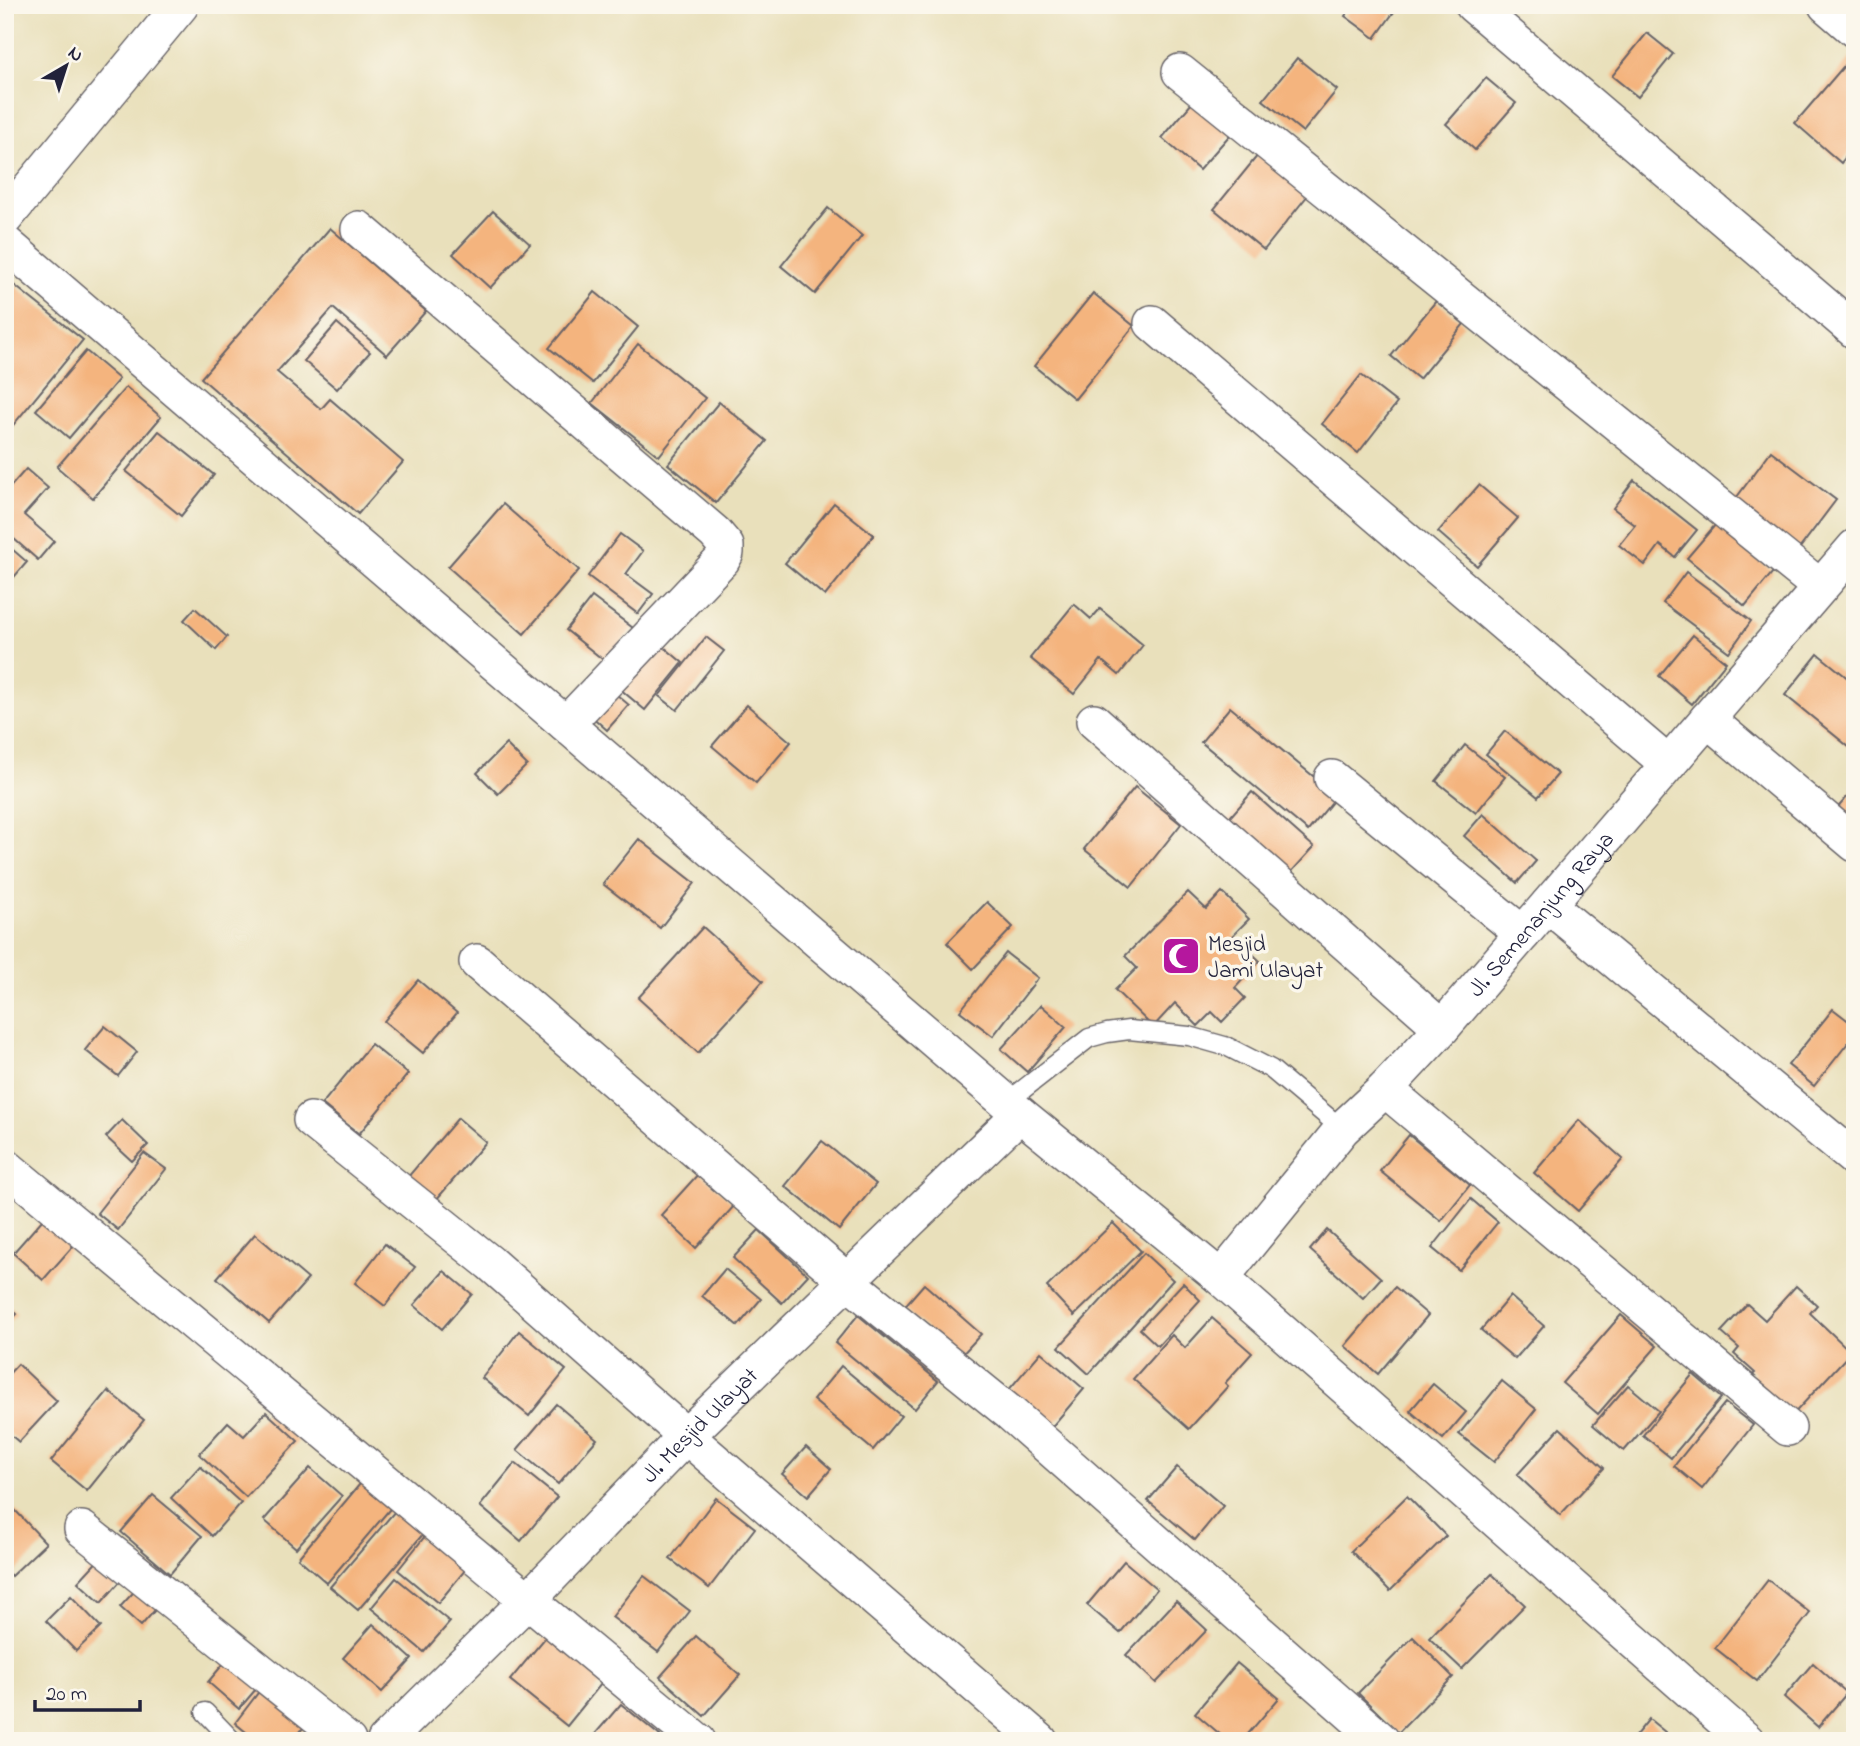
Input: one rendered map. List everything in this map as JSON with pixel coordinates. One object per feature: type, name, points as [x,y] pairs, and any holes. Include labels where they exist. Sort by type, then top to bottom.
[{"type":"street","points":[[5,218],[181,5]]},
{"type":"street","points":[[1473,5],[1855,331]]},
{"type":"street","points":[[1826,5],[1855,30]]},
{"type":"street","points":[[1180,72],[1820,587]]},
{"type":"street","points":[[359,229],[715,533],[726,546],[722,560],[566,724]]},
{"type":"street","points":[[5,243],[1014,1108],[1220,1278],[1747,1741]]},
{"type":"street","points":[[1152,323],[1668,764]]},
{"type":"street","name":"Jl. Semenanjung Raya","points":[[1220,1278],[1342,1129],[1442,1028],[1855,547]]},
{"type":"street","points":[[1707,719],[1855,844]]},
{"type":"street","points":[[1094,720],[1442,1028]]},
{"type":"street","points":[[1332,779],[1522,934]]},
{"type":"street","points":[[1548,905],[1855,1160]]},
{"type":"street","points":[[477,962],[847,1281],[1010,1413],[1382,1741]]},
{"type":"street","points":[[1385,1088],[1788,1428]]},
{"type":"street","name":"Jl. Mesjid Ulayat","points":[[385,1741],[528,1600],[686,1436],[847,1281],[1014,1108]]},
{"type":"street","points":[[312,1120],[490,1263],[686,1436],[1041,1741]]},
{"type":"street","points":[[5,1166],[698,1741]]},
{"type":"street","points":[[82,1529],[348,1741]]},
{"type":"lane","points":[[1014,1108],[1089,1038],[1107,1032],[1129,1030],[1189,1036],[1228,1047],[1271,1069],[1342,1129]]},
{"type":"lane","points":[[205,1712],[233,1741]]},
{"type":"building","points":[[1353,5],[1399,5],[1375,38],[1345,16]]},
{"type":"building","points":[[1647,33],[1673,54],[1638,97],[1612,76]]},
{"type":"building","points":[[1855,53],[1855,146],[1841,163],[1795,123]]},
{"type":"building","points":[[1297,58],[1337,90],[1303,132],[1263,100]]},
{"type":"building","points":[[1486,78],[1516,103],[1475,150],[1446,124]]},
{"type":"building","points":[[1198,96],[1236,128],[1199,170],[1162,138]]},
{"type":"building","points":[[1258,155],[1308,195],[1264,250],[1214,209]]},
{"type":"building","points":[[828,208],[862,236],[815,294],[781,266]]},
{"type":"building","points":[[493,211],[530,244],[490,288],[453,254]]},
{"type":"building","points":[[330,228],[426,311],[387,355],[333,308],[277,372],[321,409],[330,399],[403,462],[358,514],[201,378]]},
{"type":"building","points":[[9,281],[83,340],[5,435],[5,286]]},
{"type":"building","points":[[595,292],[638,327],[593,383],[549,348]]},
{"type":"building","points":[[1093,293],[1134,326],[1075,399],[1034,366]]},
{"type":"building","points":[[1436,301],[1464,324],[1419,379],[1391,356]]},
{"type":"building","points":[[337,323],[370,352],[337,389],[304,361]]},
{"type":"building","points":[[638,344],[705,398],[659,456],[592,403]]},
{"type":"building","points":[[86,351],[119,379],[69,438],[36,410]]},
{"type":"building","points":[[1361,375],[1397,403],[1358,453],[1322,424]]},
{"type":"building","points":[[126,387],[161,417],[93,498],[57,467]]},
{"type":"building","points":[[719,402],[767,441],[716,503],[668,464]]},
{"type":"building","points":[[159,431],[214,475],[181,516],[126,471]]},
{"type":"building","points":[[1771,451],[1836,500],[1796,553],[1731,505]]},
{"type":"building","points":[[26,469],[48,488],[24,515],[54,541],[38,560],[5,531],[5,493]]},
{"type":"building","points":[[1634,480],[1697,530],[1675,557],[1660,545],[1645,565],[1619,545],[1635,525],[1613,508]]},
{"type":"building","points":[[1479,485],[1518,518],[1477,566],[1438,532]]},
{"type":"building","points":[[834,503],[874,535],[825,596],[785,563]]},
{"type":"building","points":[[503,504],[579,570],[524,634],[448,567]]},
{"type":"building","points":[[1716,524],[1773,572],[1745,606],[1687,558]]},
{"type":"building","points":[[620,534],[643,551],[626,574],[653,594],[638,614],[588,576]]},
{"type":"building","points":[[5,543],[27,562],[8,584],[5,582]]},
{"type":"building","points":[[1686,572],[1751,621],[1729,652],[1663,603]]},
{"type":"building","points":[[592,597],[633,628],[606,662],[566,630]]},
{"type":"building","points":[[1074,604],[1091,619],[1100,609],[1143,645],[1119,675],[1101,660],[1074,694],[1030,658]]},
{"type":"building","points":[[195,608],[227,637],[216,650],[184,620]]},
{"type":"building","points":[[1693,635],[1726,662],[1692,704],[1659,676]]},
{"type":"building","points":[[706,637],[724,651],[677,710],[659,696]]},
{"type":"building","points":[[657,641],[683,663],[645,710],[619,688]]},
{"type":"building","points":[[1818,654],[1855,684],[1855,740],[1849,747],[1785,695]]},
{"type":"building","points":[[610,689],[629,705],[607,730],[589,714]]},
{"type":"building","points":[[747,705],[791,742],[756,783],[712,746]]},
{"type":"building","points":[[1230,707],[1337,796],[1308,831],[1201,742]]},
{"type":"building","points":[[1505,731],[1558,774],[1538,797],[1486,754]]},
{"type":"building","points":[[506,744],[527,765],[498,794],[477,773]]},
{"type":"building","points":[[1465,745],[1505,777],[1476,813],[1436,781]]},
{"type":"building","points":[[1135,787],[1181,824],[1131,887],[1084,849]]},
{"type":"building","points":[[1855,788],[1855,830],[1834,812]]},
{"type":"building","points":[[1252,792],[1314,847],[1284,880],[1223,825]]},
{"type":"building","points":[[1483,814],[1536,861],[1517,883],[1464,836]]},
{"type":"building","points":[[639,839],[695,883],[660,928],[603,884]]},
{"type":"building","points":[[1188,892],[1206,909],[1222,892],[1249,919],[1233,935],[1260,961],[1235,988],[1245,998],[1222,1022],[1212,1012],[1198,1026],[1175,1003],[1153,1027],[1115,990],[1137,968],[1125,956]]},
{"type":"building","points":[[987,902],[1013,927],[973,969],[947,943]]},
{"type":"building","points":[[703,927],[763,981],[698,1053],[638,998]]},
{"type":"building","points":[[1006,953],[1038,978],[993,1036],[960,1011]]},
{"type":"building","points":[[418,980],[457,1013],[423,1053],[384,1021]]},
{"type":"building","points":[[1041,1005],[1066,1027],[1027,1072],[1001,1049]]},
{"type":"building","points":[[1833,1009],[1855,1026],[1855,1034],[1814,1086],[1788,1065]]},
{"type":"building","points":[[105,1026],[137,1052],[118,1076],[85,1050]]},
{"type":"building","points":[[371,1044],[408,1074],[359,1134],[322,1104]]},
{"type":"building","points":[[458,1118],[486,1142],[429,1208],[401,1185]]},
{"type":"building","points":[[122,1120],[148,1145],[132,1161],[106,1137]]},
{"type":"building","points":[[1579,1120],[1623,1159],[1578,1211],[1534,1173]]},
{"type":"building","points":[[1409,1135],[1470,1185],[1441,1221],[1380,1171]]},
{"type":"building","points":[[822,1141],[876,1184],[839,1230],[785,1186]]},
{"type":"building","points":[[144,1153],[166,1169],[118,1230],[97,1213]]},
{"type":"building","points":[[700,1172],[735,1205],[696,1248],[661,1215]]},
{"type":"building","points":[[1471,1199],[1498,1222],[1459,1270],[1432,1248]]},
{"type":"building","points":[[43,1219],[73,1246],[43,1280],[13,1253]]},
{"type":"building","points":[[1113,1223],[1141,1251],[1074,1316],[1047,1287]]},
{"type":"building","points":[[759,1230],[808,1275],[782,1303],[733,1258]]},
{"type":"building","points":[[1327,1230],[1381,1278],[1363,1298],[1310,1250]]},
{"type":"building","points":[[255,1234],[308,1279],[269,1323],[217,1278]]},
{"type":"building","points":[[385,1244],[415,1267],[385,1306],[355,1283]]},
{"type":"building","points":[[1144,1253],[1173,1280],[1089,1374],[1059,1347]]},
{"type":"building","points":[[725,1269],[761,1299],[738,1326],[702,1296]]},
{"type":"building","points":[[444,1271],[472,1294],[442,1329],[414,1305]]},
{"type":"building","points":[[1183,1283],[1200,1300],[1158,1346],[1140,1329]]},
{"type":"building","points":[[924,1284],[981,1334],[959,1358],[903,1308]]},
{"type":"building","points":[[1796,1286],[1817,1305],[1810,1313],[1851,1352],[1789,1419],[1747,1380],[1755,1373],[1734,1354],[1739,1348],[1721,1332],[1747,1304],[1765,1320]]},
{"type":"building","points":[[1395,1287],[1428,1315],[1378,1374],[1345,1346]]},
{"type":"building","points":[[1510,1296],[1544,1326],[1515,1359],[1481,1330]]},
{"type":"building","points":[[5,1302],[17,1314],[5,1327]]},
{"type":"building","points":[[858,1315],[938,1381],[915,1409],[835,1343]]},
{"type":"building","points":[[1621,1315],[1657,1346],[1598,1414],[1562,1383]]},
{"type":"building","points":[[1212,1318],[1252,1353],[1225,1383],[1228,1386],[1189,1429],[1133,1379],[1172,1335],[1185,1348]]},
{"type":"building","points":[[519,1331],[566,1370],[529,1416],[482,1378]]},
{"type":"building","points":[[1041,1352],[1084,1389],[1050,1429],[1007,1392]]},
{"type":"building","points":[[18,1364],[57,1401],[19,1442],[5,1430],[5,1378]]},
{"type":"building","points":[[841,1366],[901,1416],[873,1450],[813,1400]]},
{"type":"building","points":[[1693,1374],[1721,1398],[1671,1458],[1643,1435]]},
{"type":"building","points":[[1502,1381],[1536,1409],[1494,1462],[1459,1434]]},
{"type":"building","points":[[1433,1384],[1466,1412],[1443,1439],[1410,1411]]},
{"type":"building","points":[[1628,1385],[1659,1411],[1624,1451],[1593,1425]]},
{"type":"building","points":[[108,1391],[144,1420],[87,1491],[51,1461]]},
{"type":"building","points":[[1725,1403],[1753,1425],[1702,1489],[1674,1466]]},
{"type":"building","points":[[556,1404],[597,1439],[558,1484],[517,1450]]},
{"type":"building","points":[[266,1412],[298,1441],[246,1497],[199,1454],[228,1422],[244,1436]]},
{"type":"building","points":[[1560,1428],[1604,1468],[1560,1515],[1517,1475]]},
{"type":"building","points":[[806,1447],[831,1469],[808,1496],[782,1474]]},
{"type":"building","points":[[515,1463],[557,1497],[521,1541],[480,1506]]},
{"type":"building","points":[[200,1466],[241,1503],[212,1536],[171,1498]]},
{"type":"building","points":[[1177,1467],[1223,1506],[1195,1540],[1148,1501]]},
{"type":"building","points":[[310,1468],[342,1496],[296,1548],[264,1520]]},
{"type":"building","points":[[365,1478],[395,1503],[327,1583],[298,1558]]},
{"type":"building","points":[[153,1495],[202,1536],[170,1574],[121,1532]]},
{"type":"building","points":[[1407,1496],[1446,1536],[1390,1591],[1351,1551]]},
{"type":"building","points":[[716,1498],[755,1528],[709,1588],[670,1559]]},
{"type":"building","points":[[14,1509],[46,1543],[11,1576],[5,1570],[5,1518]]},
{"type":"building","points":[[396,1510],[424,1533],[358,1610],[330,1587]]},
{"type":"building","points":[[430,1530],[471,1563],[438,1603],[398,1570]]},
{"type":"building","points":[[104,1554],[127,1574],[101,1603],[78,1582]]},
{"type":"building","points":[[1124,1561],[1157,1589],[1120,1633],[1087,1605]]},
{"type":"building","points":[[1492,1574],[1525,1605],[1462,1669],[1429,1638]]},
{"type":"building","points":[[644,1576],[690,1611],[658,1652],[612,1617]]},
{"type":"building","points":[[396,1578],[450,1622],[424,1652],[371,1608]]},
{"type":"building","points":[[1768,1580],[1810,1613],[1757,1681],[1715,1648]]},
{"type":"building","points":[[142,1583],[162,1602],[141,1626],[120,1607]]},
{"type":"building","points":[[71,1596],[101,1627],[76,1651],[46,1621]]},
{"type":"building","points":[[1176,1601],[1207,1630],[1156,1683],[1126,1655]]},
{"type":"building","points":[[373,1624],[412,1659],[382,1692],[343,1658]]},
{"type":"building","points":[[550,1632],[606,1678],[567,1726],[510,1680]]},
{"type":"building","points":[[696,1636],[740,1675],[704,1716],[660,1677]]},
{"type":"building","points":[[1413,1637],[1453,1677],[1398,1733],[1358,1693]]},
{"type":"building","points":[[231,1655],[262,1682],[239,1709],[208,1682]]},
{"type":"building","points":[[1237,1663],[1279,1698],[1242,1741],[1228,1741],[1195,1713]]},
{"type":"building","points":[[1813,1663],[1847,1693],[1818,1727],[1784,1697]]},
{"type":"building","points":[[261,1689],[306,1724],[293,1741],[257,1741],[235,1723]]},
{"type":"building","points":[[621,1704],[660,1736],[656,1741],[589,1741]]},
{"type":"building","points":[[1649,1719],[1676,1741],[1631,1741]]},
{"type":"place","name":"Mesjid Jami Ulayat","points":[[1181,956]]}]
